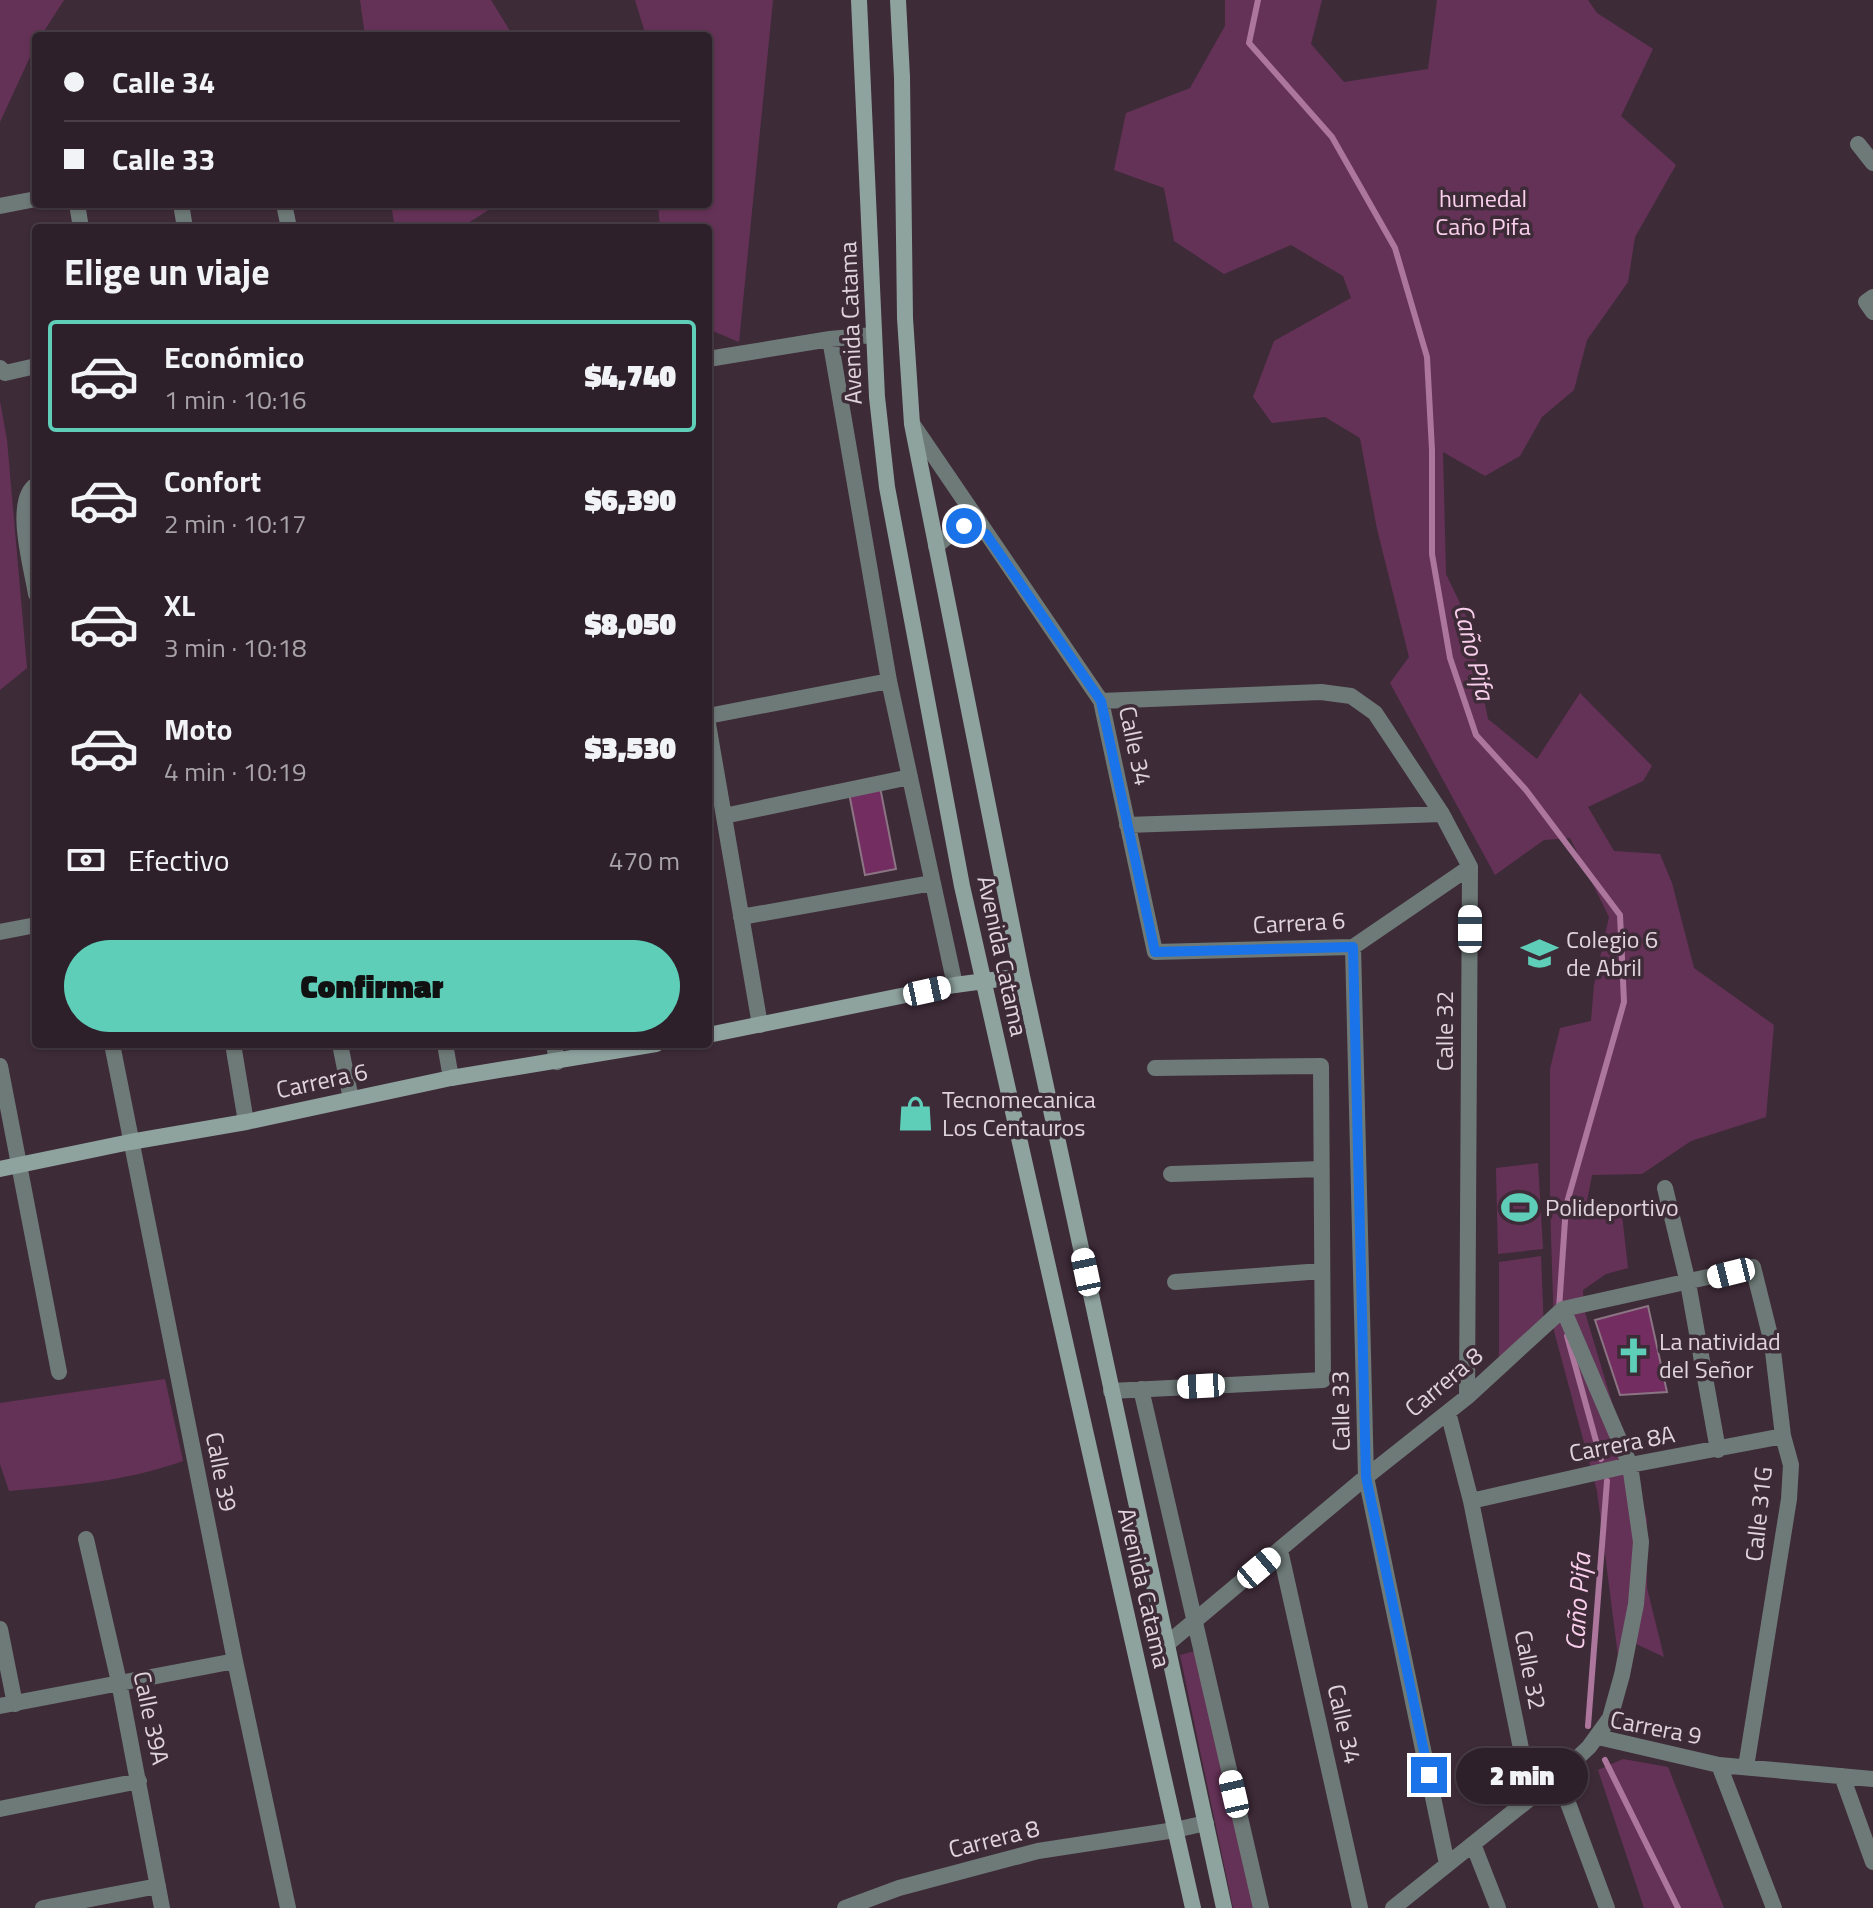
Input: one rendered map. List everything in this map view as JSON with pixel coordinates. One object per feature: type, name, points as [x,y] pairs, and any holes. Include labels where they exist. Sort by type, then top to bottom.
[{"type":"main road","name":"Avenida Catama","points":[[859,0],[873,335],[887,487],[962,886],[1193,1908]]},
{"type":"main road","name":"Avenida Catama","points":[[898,0],[906,367],[912,424],[1022,976],[1224,1908]]},
{"type":"main road","points":[[712,1034],[955,985],[1022,976]]},
{"type":"main road","name":"Carrera 6","points":[[0,1169],[246,1122],[451,1078],[634,1048]]},
{"type":"street","points":[[1858,144],[1873,163]]},
{"type":"street","points":[[0,206],[32,200]]},
{"type":"street","points":[[712,358],[873,335]]},
{"type":"street","name":"Avenida Catama","points":[[830,339],[889,681],[955,985]]},
{"type":"street","points":[[3,370],[32,366]]},
{"type":"street","name":"Calle 34","points":[[912,424],[1101,701],[1155,952]]},
{"type":"street","points":[[32,487],[24,501],[32,568]]},
{"type":"street","points":[[936,546],[959,527],[973,527],[986,534]]},
{"type":"street","points":[[712,715],[889,681]]},
{"type":"street","name":"Calle 32","points":[[1101,701],[1321,692],[1341,693],[1360,701],[1375,713],[1442,814],[1470,867],[1467,1397]]},
{"type":"street","points":[[712,747],[760,1025]]},
{"type":"street","points":[[724,816],[910,777]]},
{"type":"street","points":[[1127,825],[1442,814]]},
{"type":"street","name":"Carrera 6","points":[[1155,952],[1353,947],[1470,867]]},
{"type":"street","points":[[741,917],[932,883]]},
{"type":"street","points":[[0,932],[32,926]]},
{"type":"street","name":"Calle 33","points":[[1353,947],[1366,1477],[1447,1864]]},
{"type":"street","name":"Calle 39","points":[[113,1048],[235,1661],[288,1908]]},
{"type":"street","points":[[234,1048],[246,1122]]},
{"type":"street","points":[[341,1048],[351,1099]]},
{"type":"street","points":[[446,1048],[451,1078]]},
{"type":"street","points":[[555,1048],[557,1062]]},
{"type":"street","points":[[0,1066],[59,1372]]},
{"type":"street","points":[[1111,1391],[1323,1380],[1321,1066],[1155,1068]]},
{"type":"street","points":[[1171,1174],[1321,1169]]},
{"type":"street","points":[[1665,1188],[1688,1283],[1718,1450]]},
{"type":"street","name":"Carrera 8","points":[[1167,1644],[1366,1477],[1467,1397],[1563,1309],[1753,1267]]},
{"type":"street","name":"Calle 31G","points":[[1746,1767],[1789,1499],[1791,1465],[1783,1436],[1772,1343],[1753,1267]]},
{"type":"street","points":[[1175,1282],[1322,1271]]},
{"type":"street","points":[[1563,1309],[1630,1465],[1641,1542],[1636,1604],[1622,1675],[1610,1718],[1598,1737]]},
{"type":"street","points":[[1141,1389],[1261,1908]]},
{"type":"street","name":"Calle 32","points":[[1448,1412],[1471,1501],[1531,1798]]},
{"type":"street","name":"Carrera 8A","points":[[1471,1501],[1630,1465],[1783,1436]]},
{"type":"street","name":"Calle 39A","points":[[86,1539],[119,1682],[162,1908]]},
{"type":"street","name":"Calle 34","points":[[1280,1550],[1360,1908]]},
{"type":"street","points":[[0,1629],[8,1705],[235,1661]]},
{"type":"street","name":"Carrera 9","points":[[1393,1908],[1558,1776],[1598,1737],[1719,1765],[1873,1779]]},
{"type":"street","points":[[1719,1765],[1774,1908]]},
{"type":"street","points":[[1558,1776],[1607,1908]]},
{"type":"street","points":[[1842,1776],[1873,1862]]},
{"type":"street","points":[[0,1809],[139,1781]]},
{"type":"street","name":"Carrera 8","points":[[845,1908],[899,1888],[1038,1851],[1206,1823]]},
{"type":"street","points":[[1473,1844],[1498,1908]]},
{"type":"street","points":[[43,1908],[158,1886]]},
{"type":"green space","points":[[0,0],[64,0],[44,32],[32,32],[32,53],[0,122]]},
{"type":"green space","points":[[360,0],[491,0],[511,32],[364,32]]},
{"type":"green space","points":[[635,0],[773,0],[739,342],[712,331],[712,224],[660,224],[658,208],[712,208],[712,32],[645,32]]},
{"type":"green space","name":"humedal Caño Pifa","points":[[1225,0],[1322,0],[1311,44],[1344,82],[1428,69],[1437,0],[1588,0],[1597,13],[1653,49],[1621,116],[1676,165],[1635,237],[1628,282],[1587,340],[1574,390],[1542,417],[1520,456],[1485,476],[1443,452],[1446,574],[1468,620],[1488,719],[1537,759],[1580,693],[1652,766],[1643,781],[1588,807],[1614,851],[1660,854],[1672,883],[1694,968],[1774,1025],[1766,1117],[1691,1141],[1642,1174],[1592,1175],[1587,1201],[1622,1215],[1628,1268],[1606,1274],[1583,1290],[1584,1309],[1647,1519],[1647,1588],[1664,1657],[1632,1642],[1619,1664],[1597,1491],[1554,1331],[1550,1069],[1560,1028],[1591,1021],[1594,985],[1609,917],[1570,838],[1544,840],[1495,875],[1390,683],[1409,657],[1377,529],[1360,438],[1325,417],[1272,423],[1253,397],[1274,341],[1351,298],[1343,276],[1291,245],[1224,274],[1174,241],[1164,188],[1114,170],[1126,113],[1190,88],[1225,26]]},
{"type":"green space","points":[[392,208],[492,208],[466,224],[394,224]]},
{"type":"green space","points":[[0,401],[7,440],[27,668],[0,690]]},
{"type":"green space","name":"Polideportivo","points":[[1538,1163],[1543,1249],[1498,1254],[1496,1168]]},
{"type":"green space","points":[[1541,1256],[1544,1332],[1499,1375],[1499,1262]]},
{"type":"green space","points":[[165,1379],[183,1461],[119,1478],[9,1491],[0,1464],[0,1403]]},
{"type":"green space","points":[[1199,1650],[1258,1908],[1233,1908],[1180,1655]]},
{"type":"green space","points":[[1623,1759],[1668,1767],[1724,1908],[1644,1908],[1598,1770]]},
{"type":"building","points":[[880,787],[896,869],[865,875],[849,793]]},
{"type":"building","name":"La natividad del Señor","points":[[1648,1306],[1667,1392],[1620,1395],[1595,1320]]},
{"type":"waterway","name":"Caño Pifa","points":[[1258,0],[1249,43],[1332,137],[1395,248],[1427,357],[1432,450],[1432,554],[1450,658],[1476,735],[1526,790],[1620,915],[1624,1002],[1566,1206],[1559,1309]]},
{"type":"waterway","name":"Caño Pifa","points":[[1567,1336],[1601,1459]]},
{"type":"waterway","name":"Caño Pifa","points":[[1588,1726],[1607,1481]]},
{"type":"waterway","name":"Caño Pifa","points":[[1605,1760],[1678,1908]]},
{"type":"place","name":"Colegio 6 de Abril","points":[[1540,954]]},
{"type":"place","name":"Tecnomecanica Los Centauros","points":[[916,1114]]},
{"type":"place","name":"Polideportivo","points":[[1519,1208]]},
{"type":"place","name":"La natividad del Señor","points":[[1633,1356]]},
{"type":"route","points":[[964,526],[986,534],[1101,701],[1155,952],[1353,947],[1366,1477],[1429,1775]]}]
